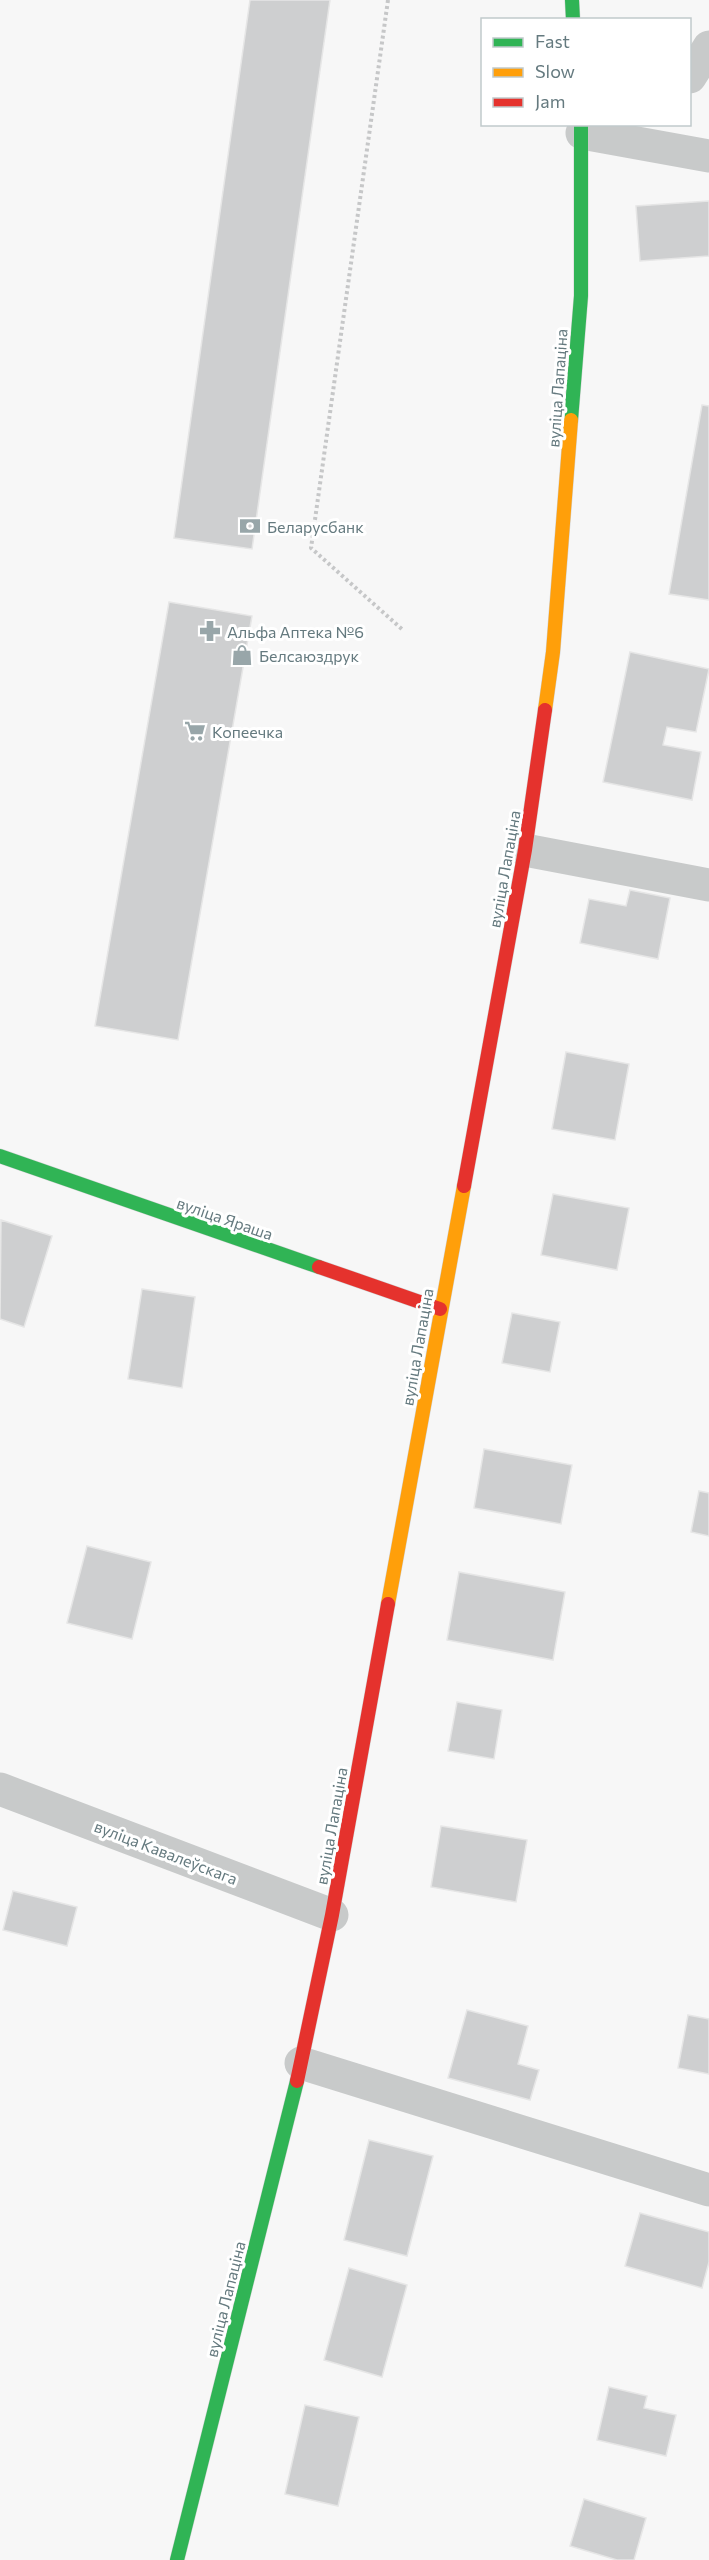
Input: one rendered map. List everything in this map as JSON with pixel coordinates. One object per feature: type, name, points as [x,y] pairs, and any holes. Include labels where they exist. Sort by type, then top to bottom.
[{"type":"main road","points":[[572,0],[573,18]]},
{"type":"main road","name":"вуліца Лапаціна","points":[[177,2560],[301,2062],[332,1915],[525,850],[554,652],[581,297],[581,129]]},
{"type":"main road","name":"вуліца Яраша","points":[[0,1156],[440,1309]]},
{"type":"street","points":[[691,75],[709,47]]},
{"type":"street","points":[[581,129],[652,135],[709,156]]},
{"type":"street","points":[[525,850],[709,885]]},
{"type":"street","name":"вуліца Кавалеўскага","points":[[0,1789],[332,1915]]},
{"type":"street","points":[[301,2062],[709,2190]]},
{"type":"path","points":[[388,0],[310,548],[403,630]]},
{"type":"building","points":[[250,0],[330,0],[252,549],[174,538]]},
{"type":"building","points":[[709,201],[709,256],[640,261],[636,206]]},
{"type":"building","points":[[702,405],[709,406],[709,600],[669,594]]},
{"type":"building","points":[[169,602],[252,616],[178,1040],[95,1026]]},
{"type":"building","points":[[630,652],[709,669],[696,732],[667,727],[663,745],[701,752],[692,800],[603,782]]},
{"type":"building","points":[[630,890],[670,898],[658,959],[580,943],[589,899],[626,906]]},
{"type":"building","points":[[566,1052],[629,1064],[615,1140],[552,1129]]},
{"type":"building","points":[[553,1194],[629,1208],[617,1270],[541,1255]]},
{"type":"building","points":[[1,1220],[52,1236],[24,1327],[0,1319]]},
{"type":"building","points":[[142,1289],[195,1297],[182,1388],[128,1379]]},
{"type":"building","points":[[512,1313],[560,1322],[550,1372],[502,1363]]},
{"type":"building","points":[[484,1449],[572,1465],[561,1524],[474,1508]]},
{"type":"building","points":[[699,1491],[709,1493],[709,1536],[691,1532]]},
{"type":"building","points":[[87,1546],[151,1562],[132,1639],[67,1623]]},
{"type":"building","points":[[459,1572],[565,1592],[553,1660],[447,1640]]},
{"type":"building","points":[[457,1702],[502,1710],[494,1759],[448,1751]]},
{"type":"building","points":[[441,1826],[527,1840],[516,1902],[431,1887]]},
{"type":"building","points":[[13,1891],[77,1907],[67,1946],[3,1930]]},
{"type":"building","points":[[467,2010],[528,2026],[518,2064],[539,2070],[530,2100],[448,2078]]},
{"type":"building","points":[[688,2015],[709,2019],[709,2074],[678,2068]]},
{"type":"building","points":[[369,2140],[433,2156],[407,2256],[344,2240]]},
{"type":"building","points":[[640,2213],[709,2232],[709,2262],[702,2288],[625,2266]]},
{"type":"building","points":[[349,2268],[407,2285],[382,2377],[324,2360]]},
{"type":"building","points":[[609,2387],[647,2396],[644,2408],[676,2415],[666,2456],[597,2440]]},
{"type":"building","points":[[305,2405],[359,2417],[338,2506],[285,2494]]},
{"type":"building","points":[[584,2499],[646,2518],[634,2560],[617,2560],[570,2546]]},
{"type":"traffic: fast","points":[[572,0],[573,18]]},
{"type":"traffic: fast","points":[[571,420],[581,296],[581,126]]},
{"type":"traffic: fast","points":[[0,1156],[319,1267]]},
{"type":"traffic: fast","points":[[177,2560],[297,2081]]},
{"type":"traffic: slow","points":[[545,710],[553,652],[571,420]]},
{"type":"traffic: slow","points":[[388,1604],[464,1186]]},
{"type":"traffic: jam","points":[[464,1186],[525,850],[545,710]]},
{"type":"traffic: jam","points":[[319,1267],[440,1309]]},
{"type":"traffic: jam","points":[[297,2081],[332,1915],[388,1604]]},
{"type":"place","name":"Беларусбанк","points":[[250,526]]},
{"type":"place","name":"Альфа Аптека №6","points":[[210,631]]},
{"type":"place","name":"Белсаюздрук","points":[[242,655]]},
{"type":"place","name":"Копеечка","points":[[195,731]]}]
